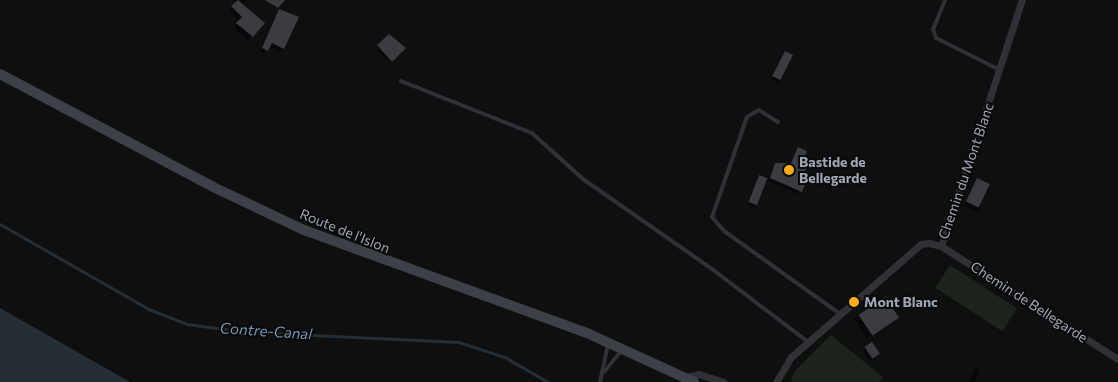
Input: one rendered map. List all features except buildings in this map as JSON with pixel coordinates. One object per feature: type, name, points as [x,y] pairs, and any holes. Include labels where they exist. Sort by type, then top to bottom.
[{"type":"street","name":"Chemin du Mont Blanc","points":[[776,382],[791,357],[921,244],[941,246],[1022,0]]},
{"type":"street","name":"Route de l'Islon","points":[[0,74],[222,191],[304,230],[608,342],[689,380]]},
{"type":"street","name":"Chemin de Bellegarde","points":[[941,246],[1118,359]]},
{"type":"street","points":[[689,380],[699,374],[724,382]]},
{"type":"lane","points":[[945,0],[933,30],[936,38],[1000,70]]},
{"type":"lane","points":[[401,81],[532,133],[583,179],[712,270],[808,342]]},
{"type":"lane","points":[[778,122],[759,110],[747,117],[712,217],[724,231],[840,314]]},
{"type":"lane","points":[[600,382],[604,372],[608,342]]},
{"type":"lane","points":[[604,372],[623,348]]},
{"type":"shaded area","points":[[950,265],[1017,309],[1002,331],[935,288]]},
{"type":"shaded area","points":[[0,308],[130,382],[0,382]]},
{"type":"shaded area","points":[[831,335],[883,377],[879,382],[791,382],[794,372]]},
{"type":"waterway","name":"Contre-Canal","points":[[0,224],[149,309],[187,324],[246,332],[459,342],[505,357],[548,382]]},
{"type":"place","name":"Bastide de Bellegarde","points":[[789,170]]},
{"type":"place","name":"Mont Blanc","points":[[854,302]]}]
